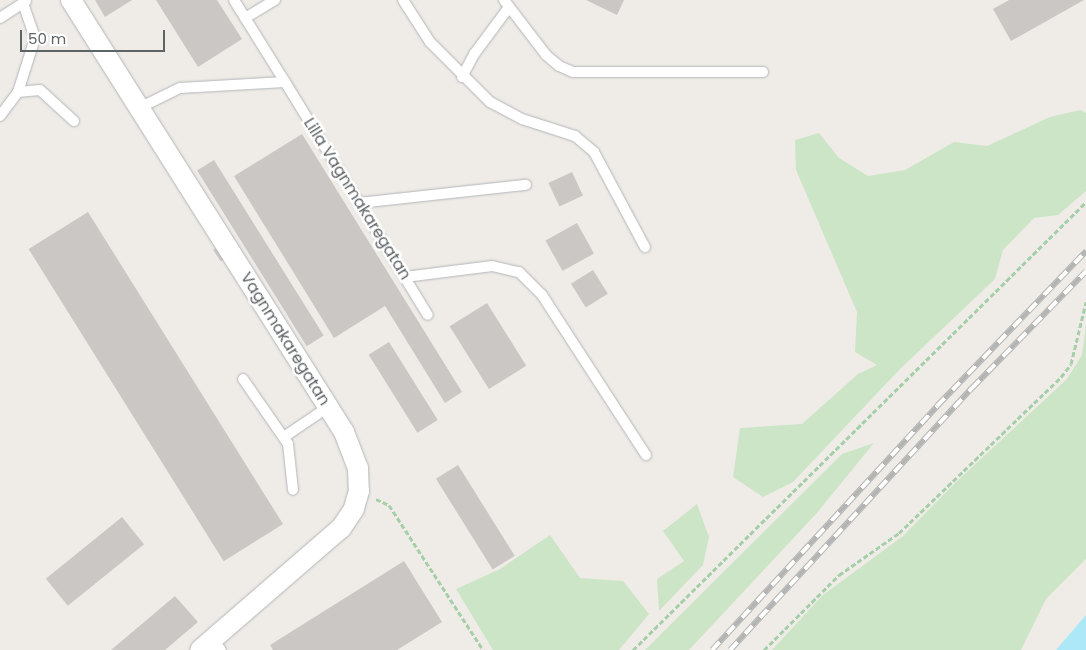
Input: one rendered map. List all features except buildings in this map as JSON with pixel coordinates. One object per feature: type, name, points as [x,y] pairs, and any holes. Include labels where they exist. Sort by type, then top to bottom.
[{"type":"street","name":"Vagnmakaregatan","points":[[71,0],[344,432],[358,468],[359,491],[354,509],[341,528],[211,647]]},
{"type":"lane","name":"Lilla Vagnmakaregatan","points":[[234,0],[428,315]]},
{"type":"lane","points":[[245,18],[274,0]]},
{"type":"lane","points":[[402,0],[430,42],[462,77],[490,102],[506,111],[584,142],[602,165],[645,247]]},
{"type":"lane","points":[[0,18],[25,2],[35,38],[18,92],[0,116]]},
{"type":"lane","points":[[462,77],[506,4],[546,55],[559,66],[573,72],[763,72]]},
{"type":"lane","points":[[139,108],[180,88],[285,82]]},
{"type":"lane","points":[[18,92],[40,90],[74,121]]},
{"type":"lane","points":[[359,203],[526,185]]},
{"type":"lane","points":[[405,277],[492,266],[519,272],[542,295],[646,455]]},
{"type":"lane","points":[[244,379],[284,437],[293,490]]},
{"type":"lane","points":[[284,437],[328,407]]},
{"type":"path","points":[[633,650],[1086,202]]},
{"type":"path","points":[[764,650],[839,575],[899,533],[1061,377],[1071,364],[1086,302]]},
{"type":"path","points":[[359,491],[389,505],[483,650]]},
{"type":"green space","points":[[1080,110],[1086,113],[1086,191],[1058,215],[1034,218],[1003,250],[995,279],[900,369],[793,482],[763,497],[733,477],[740,428],[802,424],[858,374],[877,365],[855,352],[857,312],[796,170],[795,140],[819,133],[839,158],[868,176],[905,170],[954,142],[987,146],[1050,117]]},
{"type":"green space","points":[[1086,324],[1086,559],[1046,599],[1021,650],[772,650],[823,595],[903,536],[955,483],[1067,379],[1082,355]]},
{"type":"green space","points":[[874,443],[816,514],[689,650],[645,650],[842,454]]},
{"type":"green space","points":[[697,504],[709,537],[703,565],[659,611],[657,579],[684,561],[663,531]]},
{"type":"green space","points":[[550,535],[580,578],[623,581],[649,614],[619,650],[493,650],[456,589],[500,569]]},
{"type":"water","points":[[1085,616],[1086,650],[1056,650]]},
{"type":"railway","points":[[712,650],[937,406],[1086,251]]},
{"type":"railway","points":[[730,650],[972,388],[1086,271]]}]
